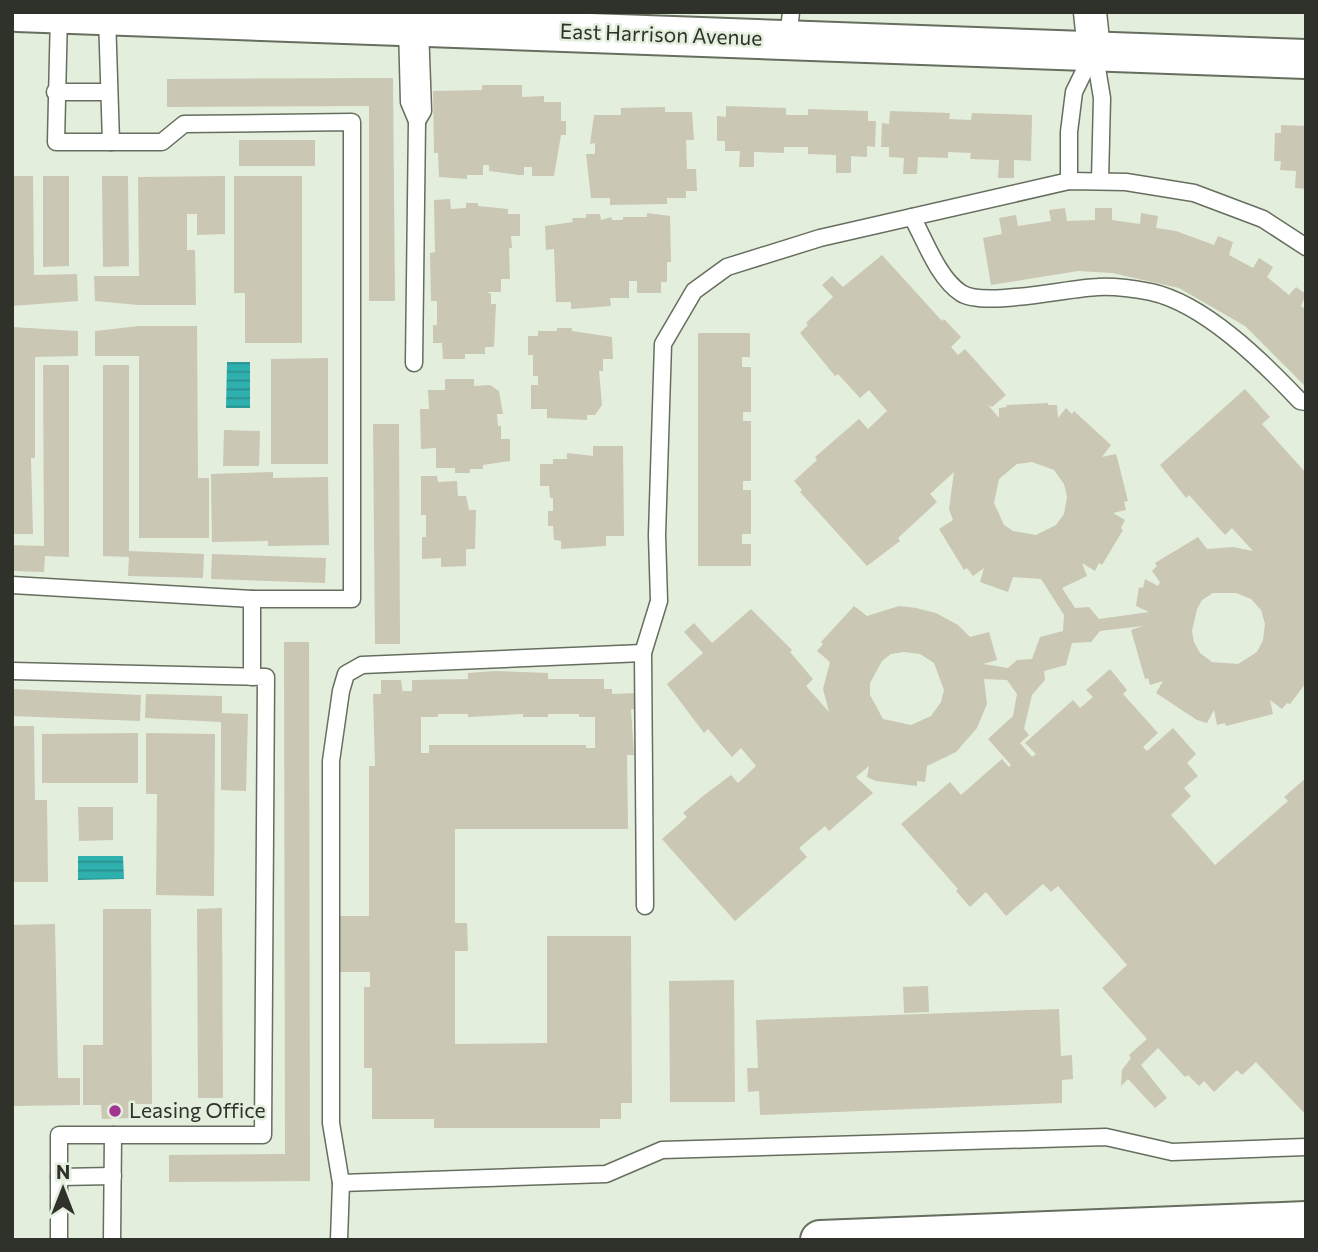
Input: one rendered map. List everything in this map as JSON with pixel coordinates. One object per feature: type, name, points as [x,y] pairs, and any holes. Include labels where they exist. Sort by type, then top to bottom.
[{"type":"street","name":"East Harrison Avenue","points":[[17,12],[107,16],[321,18],[403,23],[790,26],[1094,50],[1306,60]]},
{"type":"street","points":[[1090,12],[1094,50]]},
{"type":"street","points":[[820,1240],[1149,1234],[1306,1221]]},
{"type":"lane","points":[[12,585],[252,599],[352,599],[352,122],[184,124],[162,142],[56,142],[55,92],[60,13]]},
{"type":"lane","points":[[107,16],[111,142]]},
{"type":"lane","points":[[403,23],[423,111],[417,121],[414,363]]},
{"type":"lane","points":[[1069,181],[1069,132],[1074,92],[1094,50]]},
{"type":"lane","points":[[1094,50],[1102,98],[1100,181]]},
{"type":"lane","points":[[55,92],[109,92]]},
{"type":"lane","points":[[645,906],[643,653],[659,601],[657,535],[663,344],[694,291],[727,267],[820,238],[1069,181],[1126,181],[1195,194],[1263,219],[1306,247]]},
{"type":"lane","points":[[912,217],[950,284],[963,295],[989,299],[1100,286],[1152,292],[1188,307],[1254,353],[1300,401],[1306,402]]},
{"type":"lane","points":[[252,599],[252,677]]},
{"type":"lane","points":[[340,1240],[341,1183],[331,1123],[331,761],[346,674],[362,665],[643,653]]},
{"type":"lane","points":[[12,671],[266,677],[263,1135],[59,1135],[60,1240]]},
{"type":"lane","points":[[112,1240],[113,1135]]},
{"type":"lane","points":[[341,1183],[606,1174],[662,1150],[1106,1137],[1171,1152],[1306,1147]]},
{"type":"lane","points":[[59,1177],[113,1176]]},
{"type":"water","points":[[227,362],[250,362],[250,408],[226,408]]},
{"type":"water","points":[[78,856],[123,856],[124,879],[78,880]]},
{"type":"building","points":[[393,78],[395,301],[369,301],[369,106],[167,107],[167,79]]},
{"type":"building","points":[[482,85],[522,85],[522,97],[544,96],[544,102],[561,102],[561,121],[566,121],[566,135],[561,135],[554,176],[532,176],[532,167],[524,167],[524,175],[519,175],[489,171],[489,165],[483,165],[483,175],[467,175],[467,179],[439,177],[438,153],[434,153],[433,91],[482,90]]},
{"type":"building","points":[[726,106],[786,108],[786,115],[808,115],[808,109],[868,111],[868,121],[876,121],[875,147],[867,146],[867,157],[851,156],[851,173],[836,173],[836,155],[808,154],[808,147],[784,147],[784,153],[754,152],[754,167],[739,167],[740,151],[725,151],[725,141],[717,141],[717,116],[726,117]]},
{"type":"building","points":[[665,107],[665,112],[692,112],[694,140],[686,140],[687,169],[696,169],[697,191],[686,191],[686,198],[667,198],[667,204],[610,205],[610,198],[591,198],[586,154],[595,154],[595,143],[590,144],[594,115],[621,115],[621,108]]},
{"type":"building","points":[[890,111],[950,113],[949,119],[971,120],[972,113],[1032,115],[1031,161],[1014,160],[1014,178],[998,178],[999,160],[970,159],[971,153],[948,152],[948,158],[918,157],[917,174],[903,174],[904,158],[889,157],[889,147],[881,147],[882,123],[889,124]]},
{"type":"building","points":[[1281,125],[1306,126],[1306,189],[1295,188],[1296,171],[1280,170],[1281,161],[1274,161],[1275,133],[1281,133]]},
{"type":"building","points":[[239,140],[315,140],[315,166],[239,166]]},
{"type":"building","points":[[12,176],[33,176],[34,275],[77,274],[78,301],[12,306]]},
{"type":"building","points":[[43,176],[69,176],[69,266],[43,267]]},
{"type":"building","points":[[102,176],[128,176],[129,266],[103,267]]},
{"type":"building","points":[[225,176],[225,234],[197,235],[197,214],[187,214],[187,250],[195,250],[196,305],[138,305],[95,301],[94,276],[139,276],[138,177]]},
{"type":"building","points":[[234,176],[302,176],[302,343],[245,343],[245,293],[234,293]]},
{"type":"building","points":[[450,199],[451,209],[466,208],[466,203],[478,203],[478,206],[508,209],[508,214],[520,214],[520,236],[511,236],[512,248],[509,248],[510,279],[501,279],[501,292],[487,292],[491,294],[491,304],[496,304],[494,347],[485,347],[485,354],[465,354],[465,359],[443,359],[442,343],[433,343],[433,325],[437,325],[437,301],[431,301],[430,253],[435,252],[434,200]]},
{"type":"building","points":[[1065,208],[1067,221],[1095,220],[1095,208],[1112,208],[1112,220],[1140,224],[1141,213],[1158,216],[1156,228],[1176,231],[1214,245],[1218,236],[1233,242],[1229,255],[1253,268],[1259,258],[1273,267],[1267,277],[1289,295],[1296,287],[1306,294],[1301,306],[1306,310],[1306,387],[1245,326],[1179,288],[1112,273],[1078,271],[991,285],[983,238],[1002,234],[999,218],[1016,215],[1018,226],[1051,221],[1049,210]]},
{"type":"building","points":[[647,213],[670,216],[671,262],[667,262],[667,282],[661,282],[661,293],[637,293],[637,281],[629,281],[629,298],[610,298],[611,306],[571,309],[571,302],[556,302],[554,249],[546,250],[545,226],[573,222],[572,218],[586,218],[586,214],[600,214],[601,220],[611,217],[612,220],[623,220],[623,217],[647,217]]},
{"type":"building","points":[[882,255],[942,321],[944,319],[961,337],[951,347],[958,355],[965,349],[1006,395],[992,407],[988,405],[999,418],[999,408],[1007,407],[1006,405],[1057,405],[1058,418],[1066,408],[1072,414],[1074,411],[1111,445],[1102,457],[1116,454],[1128,501],[1124,502],[1126,510],[1113,513],[1125,520],[1121,528],[1123,530],[1102,565],[1099,563],[1095,571],[1082,563],[1087,576],[1062,588],[1075,608],[1089,607],[1099,619],[1149,612],[1136,606],[1139,587],[1143,588],[1145,579],[1158,586],[1160,582],[1152,571],[1157,566],[1155,563],[1198,537],[1207,549],[1233,547],[1253,551],[1232,528],[1225,535],[1189,495],[1186,498],[1160,465],[1245,389],[1270,417],[1262,424],[1306,473],[1306,683],[1290,704],[1287,703],[1282,709],[1270,700],[1273,714],[1226,726],[1225,723],[1217,725],[1214,710],[1207,723],[1197,720],[1156,693],[1163,681],[1150,685],[1148,678],[1145,679],[1131,630],[1143,626],[1100,631],[1091,642],[1072,643],[1066,665],[1044,671],[1045,680],[1032,695],[1024,729],[1029,735],[1020,743],[1032,757],[1036,754],[1025,743],[1073,700],[1080,708],[1093,697],[1086,690],[1110,669],[1127,690],[1123,694],[1158,733],[1143,747],[1147,751],[1173,728],[1196,754],[1187,763],[1198,776],[1184,788],[1191,796],[1171,815],[1215,865],[1288,801],[1284,797],[1306,778],[1306,1115],[1256,1062],[1242,1075],[1237,1070],[1214,1092],[1204,1081],[1199,1086],[1188,1075],[1185,1077],[1158,1048],[1141,1065],[1167,1098],[1155,1108],[1128,1079],[1121,1086],[1122,1070],[1131,1058],[1129,1055],[1147,1039],[1102,988],[1127,965],[1058,886],[1051,892],[1043,884],[1006,916],[986,892],[970,907],[956,891],[958,889],[901,824],[950,782],[961,795],[1002,759],[1009,767],[1011,765],[988,739],[1013,716],[1017,694],[1007,680],[984,679],[987,704],[977,728],[956,752],[927,766],[925,782],[917,781],[917,786],[876,781],[867,777],[869,766],[856,777],[873,793],[829,831],[825,826],[799,848],[807,857],[735,921],[662,839],[687,817],[683,813],[703,796],[731,775],[738,783],[756,766],[741,748],[732,757],[708,729],[704,733],[667,684],[703,653],[684,632],[694,623],[712,643],[751,609],[792,650],[790,652],[813,679],[806,686],[829,712],[823,689],[830,662],[817,651],[823,644],[821,642],[854,606],[867,616],[899,606],[916,608],[936,613],[958,625],[970,637],[989,632],[997,660],[983,664],[1008,668],[1017,660],[1032,659],[1040,637],[1063,631],[1064,615],[1041,579],[1013,577],[1008,592],[980,582],[984,568],[973,576],[967,568],[964,570],[939,529],[953,520],[949,509],[954,472],[930,494],[937,502],[898,538],[900,541],[867,566],[800,492],[802,490],[794,481],[817,460],[815,457],[859,419],[868,429],[887,411],[869,390],[860,398],[838,374],[835,376],[800,333],[808,325],[806,323],[833,297],[822,285],[832,276],[843,287]],"holes":[[[1032,462],[1054,470],[1064,484],[1067,497],[1064,514],[1056,525],[1036,535],[1013,531],[1004,525],[994,503],[999,479],[1017,464]],[[1213,593],[1236,593],[1251,599],[1261,610],[1265,624],[1263,640],[1257,652],[1238,664],[1212,662],[1200,653],[1192,631],[1202,600]],[[891,654],[920,654],[934,663],[944,690],[941,702],[931,716],[911,725],[883,719],[870,695],[870,683],[882,661]]]},
{"type":"building","points":[[139,326],[197,326],[198,478],[209,478],[209,538],[139,538],[139,356],[95,356],[95,331]]},
{"type":"building","points":[[12,327],[78,331],[78,356],[35,357],[35,458],[31,458],[33,534],[12,534]]},
{"type":"building","points":[[557,328],[572,328],[572,331],[612,337],[613,359],[603,359],[603,371],[599,371],[602,405],[595,415],[587,415],[587,420],[547,418],[547,409],[531,409],[531,385],[538,385],[538,376],[533,376],[533,355],[528,355],[528,336],[538,336],[538,331],[557,331]]},
{"type":"building","points":[[698,333],[750,333],[750,357],[742,357],[742,367],[751,367],[751,412],[743,412],[743,421],[751,421],[751,481],[743,481],[743,490],[751,490],[751,534],[742,534],[742,544],[751,544],[751,566],[698,566]]},
{"type":"building","points":[[328,358],[328,464],[271,464],[271,359]]},
{"type":"building","points":[[43,365],[69,365],[69,557],[45,556],[44,572],[12,571],[12,545],[44,546]]},
{"type":"building","points":[[103,365],[129,365],[129,551],[204,554],[203,578],[128,576],[129,557],[103,556]]},
{"type":"building","points":[[445,379],[474,379],[474,386],[490,385],[499,391],[503,414],[497,414],[498,426],[501,426],[501,439],[510,439],[510,461],[483,465],[483,469],[470,469],[470,473],[455,473],[455,468],[436,468],[436,448],[421,449],[420,409],[429,409],[428,390],[445,390]]},
{"type":"building","points":[[373,424],[399,424],[400,644],[375,644]]},
{"type":"building","points":[[224,430],[260,431],[259,466],[223,466]]},
{"type":"building","points":[[593,446],[623,446],[624,536],[606,536],[606,546],[561,549],[561,541],[554,540],[553,526],[548,526],[548,511],[553,511],[553,498],[550,498],[549,486],[540,486],[540,464],[553,464],[553,459],[567,459],[567,453],[593,456]]},
{"type":"building","points":[[273,472],[273,478],[328,477],[329,545],[268,546],[268,541],[212,542],[211,474]]},
{"type":"building","points":[[421,476],[437,476],[438,482],[457,481],[458,496],[466,496],[469,510],[476,510],[475,549],[466,549],[466,566],[441,567],[441,558],[422,559],[426,515],[421,515]]},
{"type":"building","points":[[212,554],[326,558],[325,583],[211,579]]},
{"type":"building","points":[[284,642],[309,642],[310,1181],[169,1182],[169,1155],[285,1154]]},
{"type":"building","points":[[468,673],[548,673],[548,679],[604,679],[604,689],[612,689],[612,694],[634,693],[634,709],[631,709],[634,755],[627,755],[628,829],[455,829],[455,923],[467,923],[468,951],[455,951],[455,1044],[547,1043],[547,936],[631,936],[632,1103],[621,1103],[621,1119],[600,1119],[600,1128],[434,1128],[434,1119],[372,1119],[372,1068],[364,1068],[364,987],[370,987],[370,972],[337,972],[337,916],[369,916],[369,766],[375,766],[373,694],[381,694],[381,680],[401,680],[403,694],[403,691],[412,691],[412,680],[468,679]],"holes":[[[468,714],[468,717],[523,714],[523,717],[548,717],[548,714],[595,717],[595,748],[586,748],[586,745],[429,745],[429,753],[421,753],[421,717]]]},
{"type":"building","points":[[12,689],[141,695],[140,721],[12,716]]},
{"type":"building","points":[[146,694],[222,696],[222,713],[248,714],[246,791],[221,790],[221,722],[145,718]]},
{"type":"building","points":[[12,726],[34,726],[35,800],[47,800],[48,882],[12,882]]},
{"type":"building","points":[[138,733],[138,783],[42,783],[42,734]]},
{"type":"building","points":[[146,733],[215,734],[214,896],[156,895],[157,794],[146,794]]},
{"type":"building","points":[[78,807],[113,807],[113,840],[79,841]]},
{"type":"building","points":[[222,908],[223,1098],[198,1098],[197,909]]},
{"type":"building","points":[[103,909],[151,909],[152,1104],[131,1104],[131,1118],[102,1119],[101,1105],[83,1105],[83,1045],[103,1045]]},
{"type":"building","points":[[55,924],[58,1078],[80,1078],[80,1105],[12,1106],[12,925]]},
{"type":"building","points":[[734,980],[735,1102],[670,1102],[669,981]]},
{"type":"building","points":[[928,986],[929,1012],[904,1013],[903,987]]},
{"type":"building","points":[[1059,1009],[1061,1056],[1072,1055],[1073,1079],[1062,1080],[1062,1103],[760,1115],[759,1091],[748,1092],[747,1068],[758,1068],[756,1020]]},
{"type":"place","name":"Leasing Office","points":[[115,1111]]}]
